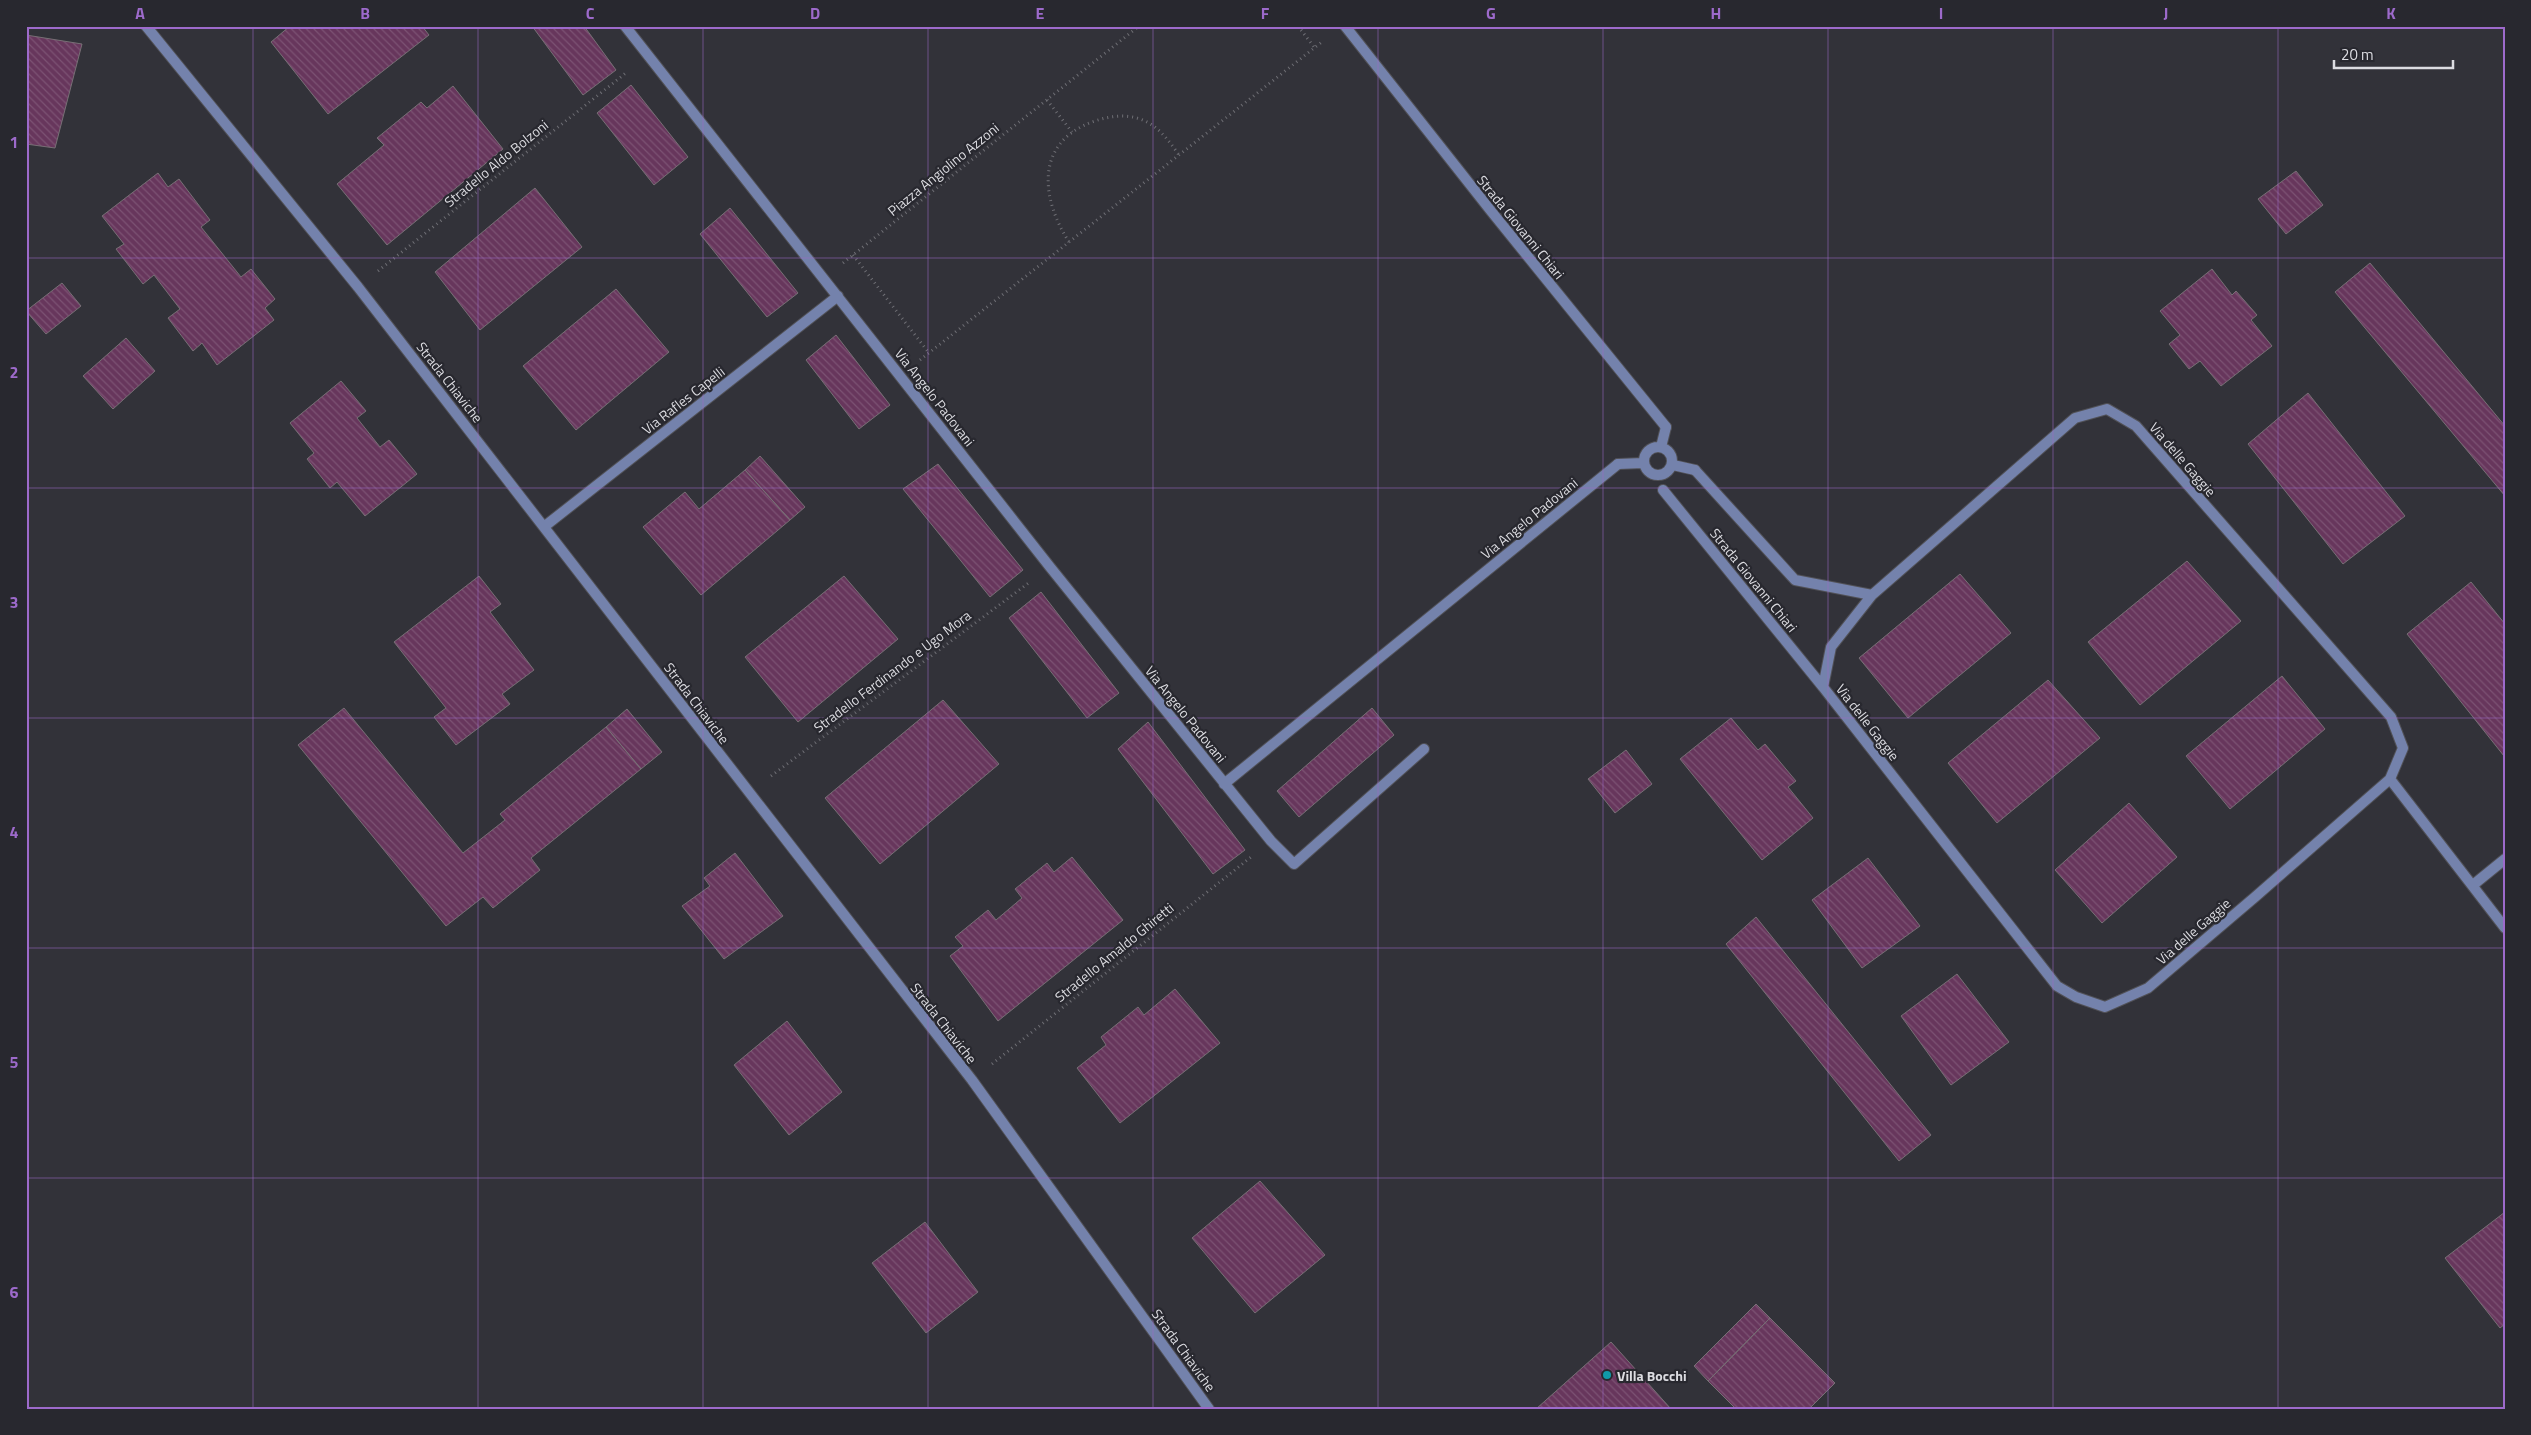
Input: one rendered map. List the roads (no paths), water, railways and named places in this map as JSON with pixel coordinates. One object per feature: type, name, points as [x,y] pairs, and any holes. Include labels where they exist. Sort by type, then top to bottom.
[{"type":"street","name":"Strada Chiaviche","points":[[146,26],[358,288],[545,526],[748,793],[972,1080],[1209,1409]]},
{"type":"street","name":"Via Angelo Padovani","points":[[625,26],[1050,567],[1224,784],[1271,841],[1294,864],[1424,749]]},
{"type":"street","name":"Strada Giovanni Chiari","points":[[1345,26],[1491,211],[1666,427],[1661,447]]},
{"type":"street","name":"Via Rafles Capelli","points":[[545,526],[838,296]]},
{"type":"street","name":"Via delle Gaggie","points":[[2107,409],[2136,426],[2391,716],[2403,748],[2390,779],[2148,988],[2105,1007],[2076,997],[2057,986],[1823,687],[1831,647],[1872,595],[2075,418],[2107,409]]},
{"type":"street","points":[[1661,447],[1669,451],[1673,465],[1666,474],[1657,476],[1648,472],[1644,464],[1648,451],[1661,447]]},
{"type":"street","name":"Via Angelo Padovani","points":[[1224,784],[1618,464],[1644,464]]},
{"type":"street","name":"Strada Giovanni Chiari","points":[[1673,465],[1695,470],[1795,580],[1872,595]]},
{"type":"street","name":"Strada Giovanni Chiari","points":[[1657,476],[1663,490],[1823,687]]},
{"type":"street","points":[[2390,779],[2505,928]]},
{"type":"street","points":[[2473,885],[2505,859]]},
{"type":"place","name":"Villa Bocchi","points":[[1607,1375]]}]
